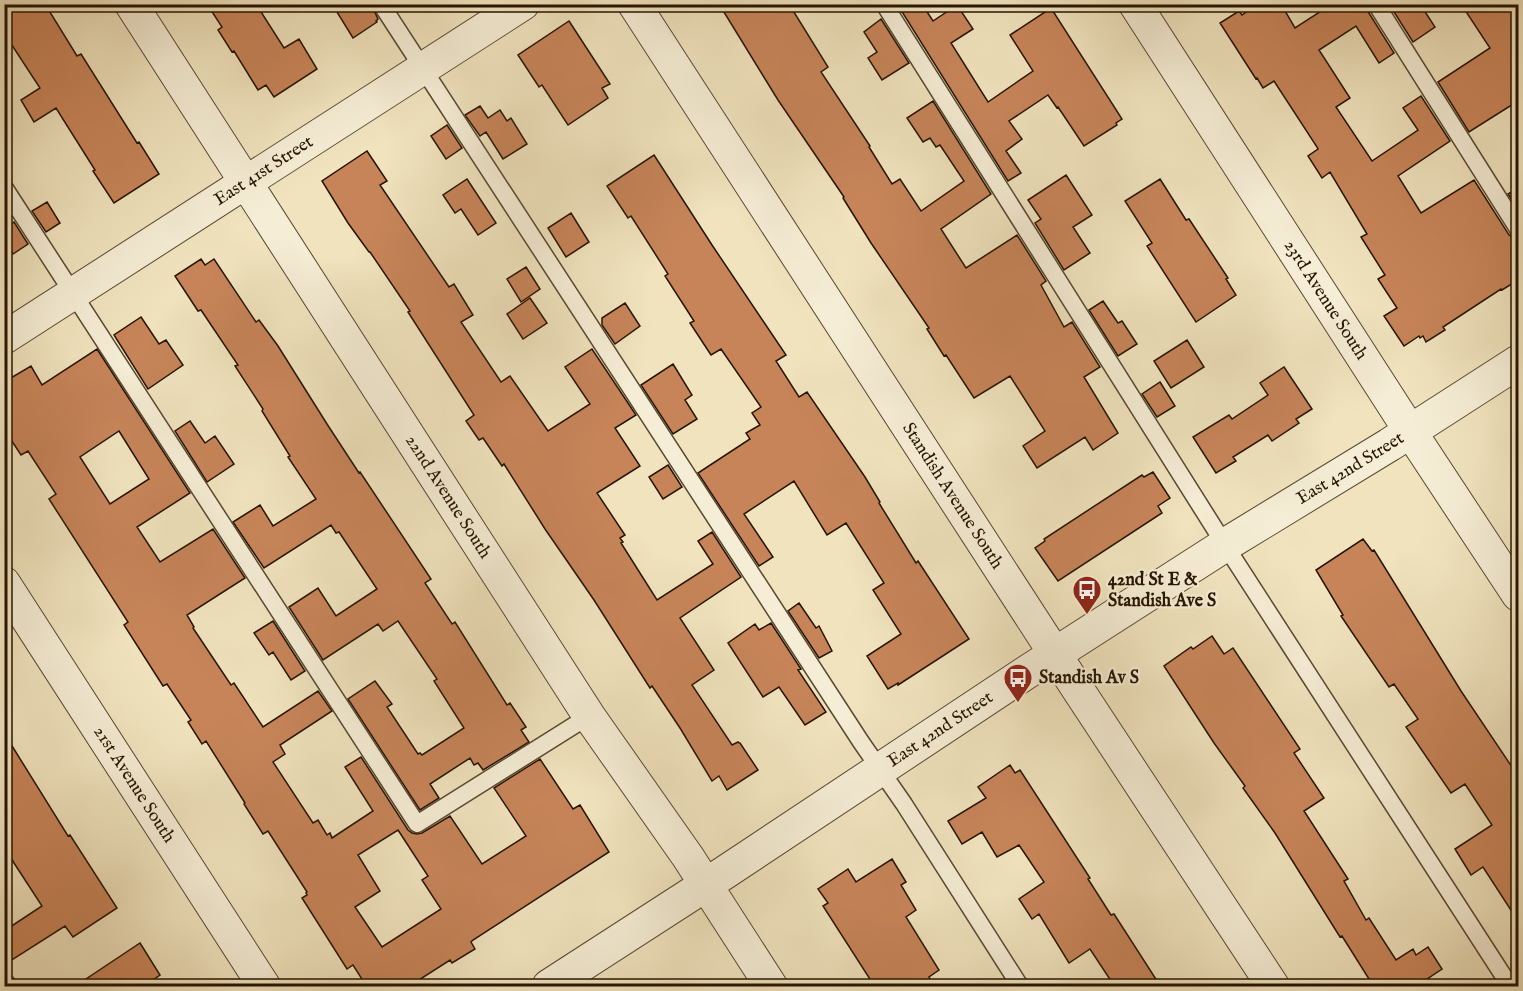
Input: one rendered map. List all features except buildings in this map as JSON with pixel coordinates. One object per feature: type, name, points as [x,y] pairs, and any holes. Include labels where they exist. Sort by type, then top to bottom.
[{"type":"street","name":"22nd Avenue South","points":[[131,4],[589,716],[688,857],[771,987]]},
{"type":"street","name":"East 41st Street","points":[[4,338],[523,4]]},
{"type":"street","name":"Standish Avenue South","points":[[634,4],[1273,987]]},
{"type":"street","name":"23rd Avenue South","points":[[1135,4],[1518,595]]},
{"type":"street","name":"East 42nd Street","points":[[549,987],[1225,545],[1518,363]]},
{"type":"street","name":"21st Avenue South","points":[[4,583],[264,987]]},
{"type":"lane","points":[[381,4],[904,804],[1020,987]]},
{"type":"lane","points":[[884,4],[1225,545],[1510,987]]},
{"type":"lane","points":[[1376,4],[1518,229]]},
{"type":"lane","points":[[4,187],[417,824],[589,716]]},
{"type":"lane","points":[[4,980],[9,987]]},
{"type":"place","name":"42nd St E & Standish Ave S","points":[[1087,616]]},
{"type":"place","name":"Standish Av S","points":[[1018,704]]}]
